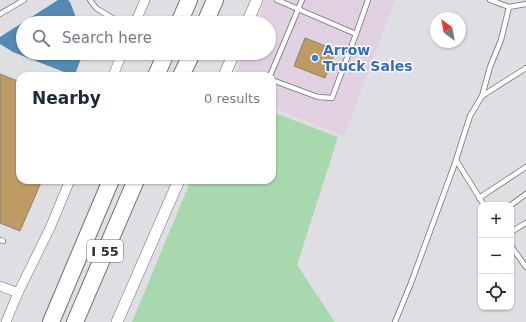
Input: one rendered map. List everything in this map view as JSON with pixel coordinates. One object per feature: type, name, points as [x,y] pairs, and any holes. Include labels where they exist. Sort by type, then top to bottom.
[{"type":"highway","points":[[182,16],[189,0]]},
{"type":"highway","points":[[208,16],[215,0]]},
{"type":"highway","points":[[158,72],[163,60]]},
{"type":"highway","points":[[184,72],[189,60]]},
{"type":"highway","name":"I 55","points":[[51,322],[109,184]]},
{"type":"highway","name":"I 55","points":[[75,322],[134,184]]},
{"type":"street","points":[[138,16],[145,0]]},
{"type":"street","points":[[250,16],[257,0]]},
{"type":"street","points":[[115,72],[119,60]]},
{"type":"street","points":[[226,72],[231,60]]},
{"type":"street","points":[[6,322],[18,293],[50,228],[68,184]]},
{"type":"street","points":[[117,322],[177,184]]},
{"type":"street","points":[[0,286],[18,293]]},
{"type":"lane","points":[[0,14],[24,0]]},
{"type":"lane","points":[[90,0],[96,8],[109,16]]},
{"type":"lane","points":[[277,0],[356,34]]},
{"type":"lane","points":[[272,72],[302,0]]},
{"type":"lane","points":[[276,81],[318,97],[332,98],[368,0]]},
{"type":"lane","points":[[490,0],[509,7],[526,4]]},
{"type":"lane","points":[[395,322],[411,283],[456,160],[470,116],[482,96],[490,67],[501,40],[509,7]]},
{"type":"lane","points":[[482,96],[526,68]]},
{"type":"lane","points":[[456,160],[482,202]]},
{"type":"lane","points":[[479,198],[526,167]]},
{"type":"lane","points":[[514,202],[526,194]]},
{"type":"lane","points":[[514,230],[526,223]]},
{"type":"lane","points":[[514,250],[526,267]]},
{"type":"shaded area","points":[[265,0],[395,0],[344,136],[276,109],[276,72],[237,72],[241,60],[276,60],[276,16],[259,16]]},
{"type":"green space","points":[[276,114],[338,137],[297,265],[335,322],[132,322],[189,184],[276,184]]},
{"type":"water","points":[[58,0],[68,0],[75,16],[33,16]]},
{"type":"water","points":[[16,27],[16,53],[0,44],[0,37]]},
{"type":"water","points":[[33,60],[80,60],[76,72],[64,72]]},
{"type":"building","name":"Arrow Truck Sales","points":[[305,38],[336,50],[325,78],[294,66]]},
{"type":"building","points":[[0,74],[16,80],[16,184],[40,184],[20,231],[0,223]]},
{"type":"place","name":"Arrow Truck Sales","points":[[315,58]]}]
